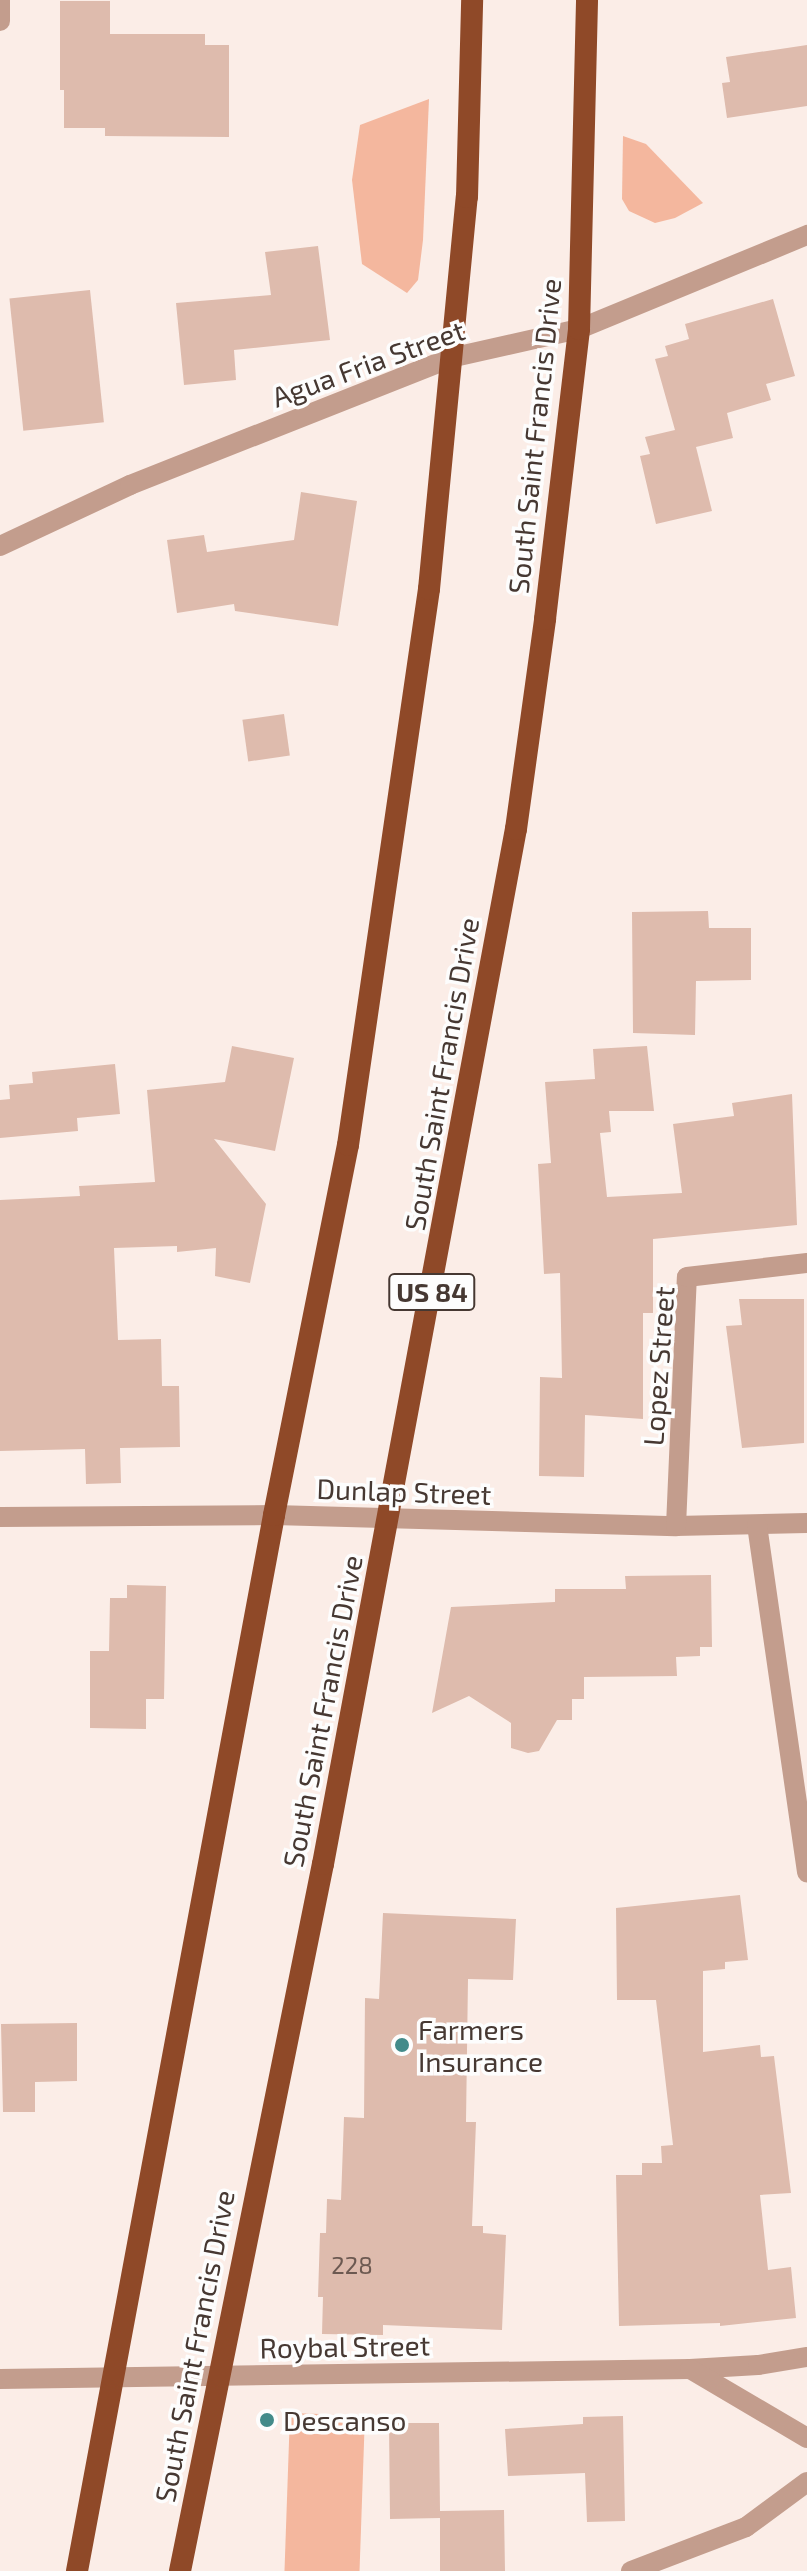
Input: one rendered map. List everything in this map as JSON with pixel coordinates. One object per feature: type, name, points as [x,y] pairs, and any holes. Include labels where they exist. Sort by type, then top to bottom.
[{"type":"highway","points":[[77,2571],[274,1515],[348,1145],[410,738],[429,589],[467,197],[472,0]]},
{"type":"highway","name":"South Saint Francis Drive","points":[[180,2571],[390,1519],[516,829],[545,619],[579,329],[587,0]]},
{"type":"street","points":[[0,0],[0,21]]},
{"type":"street","name":"Agua Fria Street","points":[[0,546],[130,485],[450,358],[579,329],[807,235]]},
{"type":"street","name":"Lopez Street","points":[[676,1526],[687,1277],[807,1263]]},
{"type":"street","name":"Dunlap Street","points":[[0,1517],[274,1515],[676,1526],[807,1523]]},
{"type":"street","points":[[757,1525],[807,1872]]},
{"type":"street","name":"Roybal Street","points":[[0,2379],[113,2380],[690,2369],[758,2365],[807,2357]]},
{"type":"street","points":[[690,2369],[807,2438]]},
{"type":"street","points":[[631,2571],[746,2527],[807,2482]]},
{"type":"shaded area","points":[[429,99],[423,240],[418,280],[407,293],[362,264],[352,180],[360,125]]},
{"type":"shaded area","points":[[623,136],[646,144],[703,203],[675,218],[655,223],[629,211],[622,199]]},
{"type":"shaded area","points":[[290,2413],[365,2416],[360,2571],[284,2571]]},
{"type":"building","points":[[60,1],[110,1],[110,34],[205,34],[205,45],[229,45],[229,137],[105,136],[105,128],[64,128],[64,90],[60,90]]},
{"type":"building","points":[[807,45],[807,106],[727,118],[722,83],[730,82],[726,57]]},
{"type":"building","points":[[318,246],[330,340],[234,350],[236,380],[184,385],[176,303],[271,295],[265,252]]},
{"type":"building","points":[[90,290],[104,422],[23,431],[9,298]]},
{"type":"building","points":[[773,299],[795,376],[766,384],[771,400],[727,413],[733,438],[696,447],[712,511],[656,524],[640,456],[650,454],[645,437],[675,430],[655,359],[668,356],[665,346],[689,339],[685,324]]},
{"type":"building","points":[[301,492],[357,501],[338,626],[235,611],[234,604],[177,613],[167,540],[204,535],[207,552],[294,540]]},
{"type":"building","points":[[284,714],[290,756],[248,761],[242,720]]},
{"type":"building","points":[[708,911],[709,928],[751,928],[751,980],[696,981],[695,1035],[633,1033],[632,912]]},
{"type":"building","points":[[232,1046],[294,1058],[275,1151],[214,1139],[266,1204],[250,1283],[215,1276],[216,1248],[177,1252],[177,1246],[114,1248],[118,1340],[161,1339],[162,1386],[179,1386],[180,1447],[120,1448],[121,1483],[86,1484],[85,1449],[0,1451],[0,1200],[80,1196],[79,1186],[155,1182],[147,1090],[225,1082]]},
{"type":"building","points":[[647,1046],[654,1111],[609,1111],[611,1132],[600,1133],[607,1197],[682,1193],[673,1124],[734,1116],[732,1103],[792,1094],[797,1225],[653,1239],[653,1313],[643,1313],[643,1419],[585,1415],[584,1477],[539,1476],[540,1377],[562,1378],[560,1273],[544,1274],[538,1164],[551,1163],[545,1082],[595,1079],[593,1049]]},
{"type":"building","points":[[115,1064],[120,1114],[77,1118],[78,1131],[0,1138],[0,1100],[10,1099],[9,1085],[33,1083],[32,1072]]},
{"type":"building","points":[[739,1299],[804,1299],[804,1443],[742,1448],[726,1326],[742,1325]]},
{"type":"building","points":[[711,1575],[712,1647],[700,1647],[700,1656],[676,1657],[677,1676],[584,1677],[584,1699],[572,1699],[572,1720],[557,1720],[539,1751],[528,1753],[511,1748],[511,1723],[469,1696],[432,1713],[451,1607],[555,1602],[555,1589],[626,1589],[625,1576]]},
{"type":"building","points":[[127,1585],[166,1586],[164,1699],[146,1699],[146,1729],[90,1728],[90,1651],[109,1651],[110,1598],[127,1598]]},
{"type":"building","points":[[740,1895],[748,1960],[725,1962],[725,1969],[703,1971],[703,2052],[760,2045],[761,2057],[774,2056],[791,2193],[760,2195],[768,2270],[791,2267],[796,2318],[720,2326],[720,2323],[619,2326],[616,2175],[642,2175],[642,2163],[662,2163],[661,2146],[673,2145],[656,2000],[617,2000],[616,1908]]},
{"type":"building","points":[[383,1913],[516,1919],[513,1980],[468,1979],[466,2122],[476,2122],[472,2226],[483,2226],[483,2233],[506,2235],[502,2330],[383,2325],[383,2335],[322,2334],[323,2297],[318,2297],[320,2233],[326,2233],[327,2199],[341,2200],[344,2117],[364,2118],[365,1998],[379,1999]]},
{"type":"building","points":[[77,2023],[77,2081],[35,2082],[35,2112],[3,2112],[1,2024]]},
{"type":"building","points":[[623,2416],[625,2521],[587,2522],[585,2473],[508,2476],[505,2429],[583,2424],[583,2417]]},
{"type":"building","points":[[389,2423],[439,2423],[440,2511],[504,2510],[505,2571],[440,2571],[440,2518],[390,2519]]},
{"type":"place","name":"Farmers Insurance","points":[[402,2045]]},
{"type":"place","name":"Descanso","points":[[267,2420]]}]
